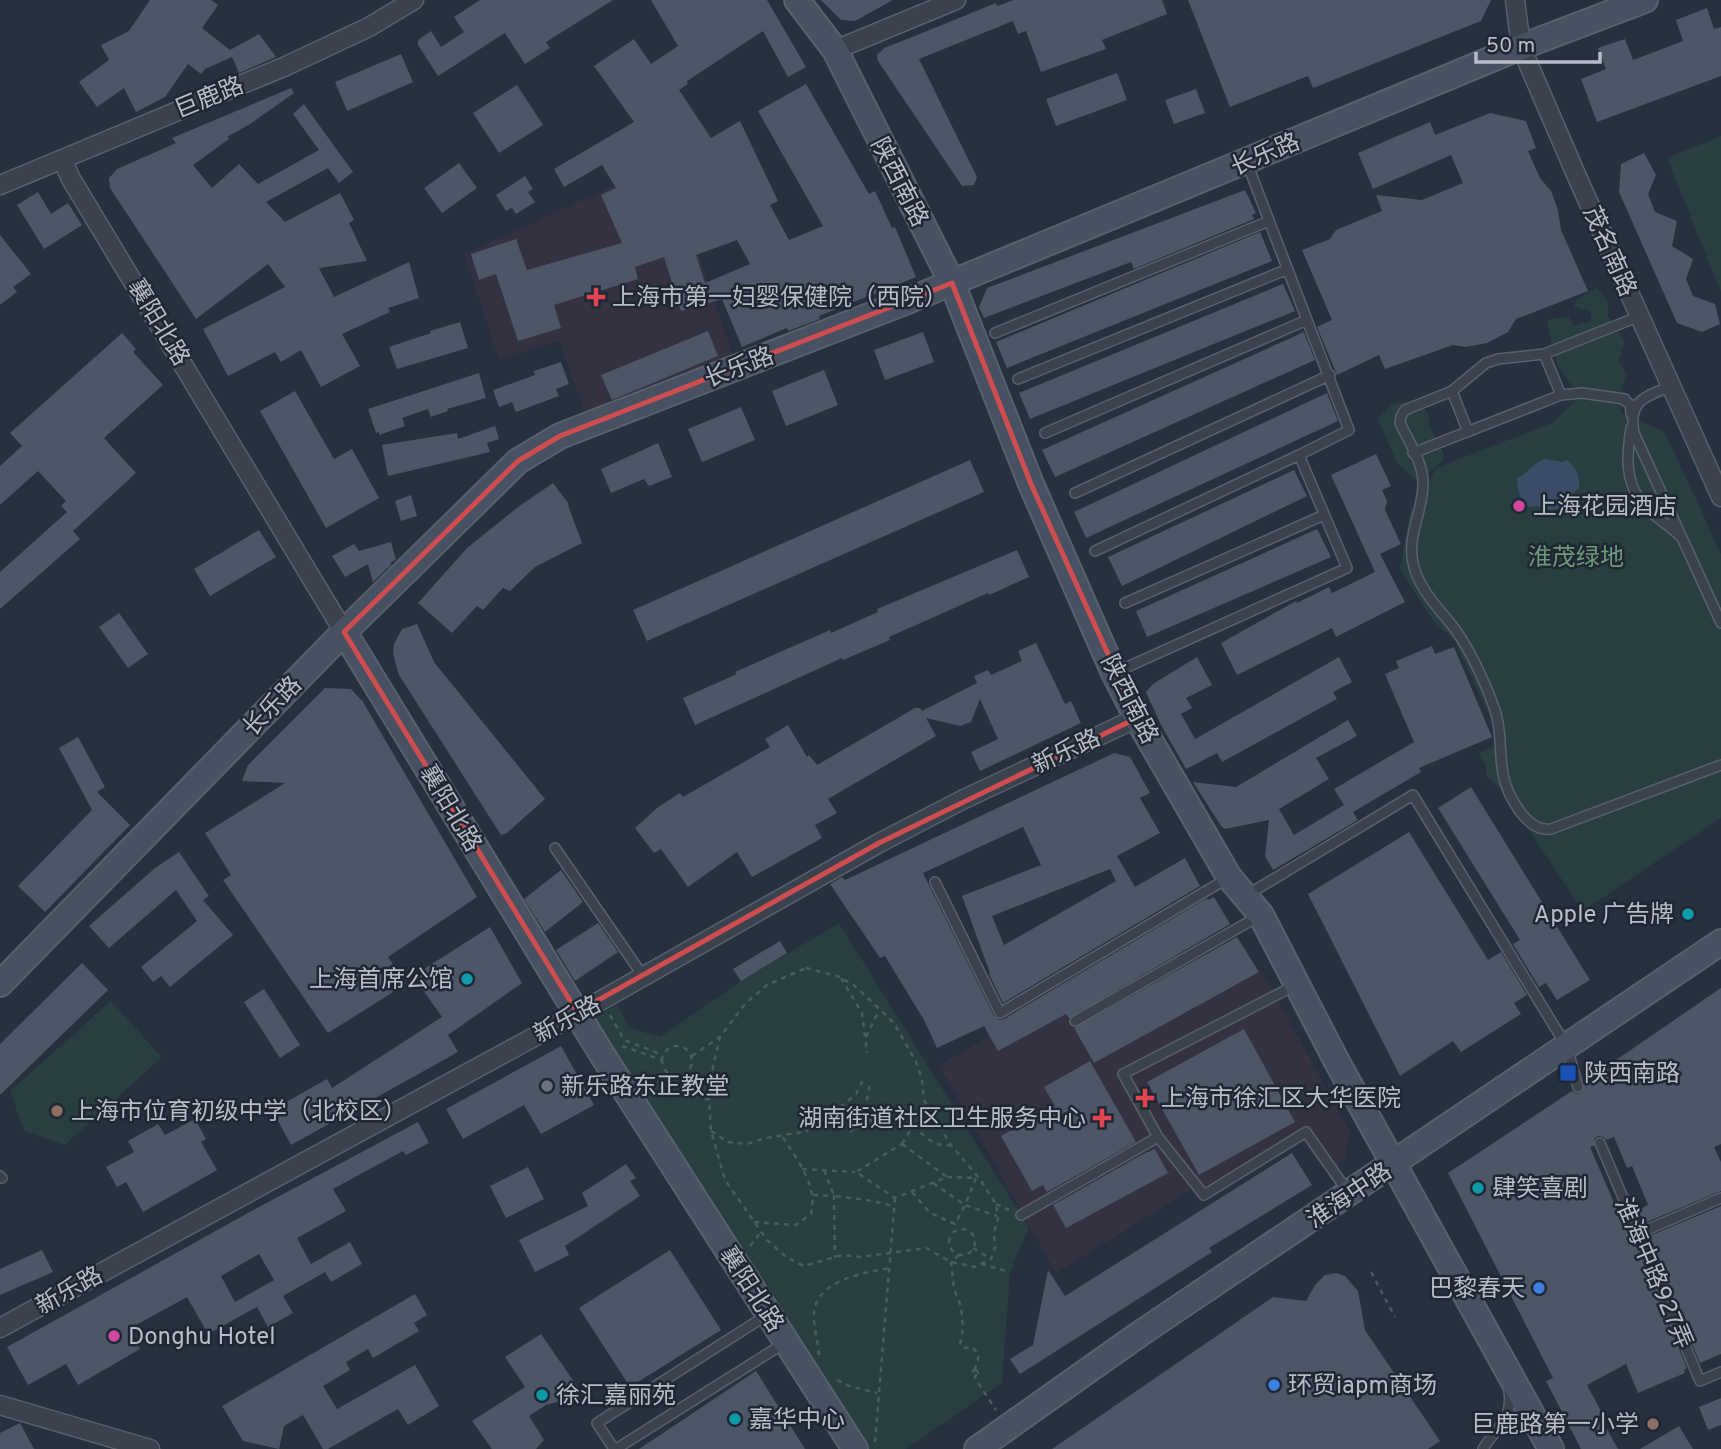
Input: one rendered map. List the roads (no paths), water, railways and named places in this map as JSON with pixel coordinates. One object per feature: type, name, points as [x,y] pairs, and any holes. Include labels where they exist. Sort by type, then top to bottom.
[{"type":"street","name":"巨鹿路","points":[[0,185],[286,66],[369,27],[414,0]]},
{"type":"street","name":"陕西南路","points":[[797,0],[835,50],[952,283],[1031,484],[1114,673],[1137,718],[1229,877],[1261,915],[1336,1060],[1551,1449]]},
{"type":"street","points":[[835,50],[956,0]]},
{"type":"street","name":"茂名南路","points":[[1515,0],[1521,47],[1721,497]]},
{"type":"street","name":"长乐路","points":[[0,984],[344,632],[528,454],[560,436],[952,283],[1521,47],[1645,0]]},
{"type":"street","name":"襄阳北路","points":[[62,159],[344,632],[577,1012],[855,1449]]},
{"type":"street","name":"新乐路","points":[[0,1328],[600,1001],[878,842],[1137,718]]},
{"type":"street","name":"淮海中路","points":[[976,1449],[1142,1333],[1721,942]]},
{"type":"street","points":[[0,1405],[150,1449]]},
{"type":"lane","points":[[1095,551],[1349,430],[1246,161]]},
{"type":"lane","points":[[995,333],[1269,221]]},
{"type":"lane","points":[[1018,379],[1288,269]]},
{"type":"lane","points":[[1640,316],[1544,354],[1498,359],[1486,363],[1452,391],[1405,410],[1401,423],[1422,474],[1423,484],[1411,542],[1414,567],[1420,583],[1460,637],[1483,681],[1497,718],[1504,778],[1530,824],[1544,830],[1552,829],[1721,765]]},
{"type":"lane","points":[[1045,433],[1307,320]]},
{"type":"lane","points":[[1544,354],[1561,395]]},
{"type":"lane","points":[[1075,493],[1330,375]]},
{"type":"lane","points":[[1672,385],[1640,401],[1633,409],[1627,449],[1628,473],[1641,502],[1682,538]]},
{"type":"lane","points":[[1452,391],[1468,432]]},
{"type":"lane","points":[[1413,453],[1561,395],[1582,393],[1640,401]]},
{"type":"lane","points":[[1622,398],[1630,404],[1634,433],[1721,623]]},
{"type":"lane","points":[[1114,673],[1347,568],[1299,456]]},
{"type":"lane","points":[[1125,603],[1324,515]]},
{"type":"lane","points":[[1245,896],[1413,795],[1567,1047],[1578,1087]]},
{"type":"lane","points":[[555,848],[643,976]]},
{"type":"lane","points":[[935,882],[1000,1013],[1229,877]]},
{"type":"lane","points":[[1075,1021],[1261,915]]},
{"type":"lane","points":[[1298,985],[1123,1074],[1158,1137],[1205,1195],[1306,1132],[1350,1195]]},
{"type":"lane","points":[[1021,1215],[1158,1137]]},
{"type":"lane","name":"淮海中路927弄","points":[[1600,1143],[1700,1381],[1721,1372]]},
{"type":"lane","points":[[1637,1234],[1721,1198]]},
{"type":"lane","points":[[768,1314],[597,1423],[615,1449],[786,1342]]},
{"type":"lane","points":[[1483,1449],[1492,1434],[1507,1420],[1510,1402],[1506,1368]]},
{"type":"water","points":[[1545,459],[1562,462],[1567,460],[1577,472],[1579,480],[1579,488],[1564,505],[1553,510],[1528,507],[1518,486],[1517,478]]},
{"type":"place","name":"上海市第一妇婴保健院（西院）","points":[[596,297]]},
{"type":"place","name":"上海花园酒店","points":[[1519,506]]},
{"type":"place","name":"Apple 广告牌","points":[[1688,914]]},
{"type":"place","name":"上海首席公馆","points":[[467,979]]},
{"type":"place","name":"陕西南路","points":[[1568,1073]]},
{"type":"place","name":"新乐路东正教堂","points":[[547,1086]]},
{"type":"place","name":"上海市徐汇区大华医院","points":[[1145,1098]]},
{"type":"place","name":"上海市位育初级中学（北校区）","points":[[57,1111]]},
{"type":"place","name":"湖南街道社区卫生服务中心","points":[[1102,1118]]},
{"type":"place","name":"肆笑喜剧","points":[[1478,1188]]},
{"type":"place","name":"巴黎春天","points":[[1539,1288]]},
{"type":"place","name":"Donghu Hotel","points":[[114,1336]]},
{"type":"place","name":"环贸iapm商场","points":[[1274,1385]]},
{"type":"place","name":"徐汇嘉丽苑","points":[[542,1395]]},
{"type":"place","name":"嘉华中心","points":[[735,1419]]},
{"type":"place","name":"巨鹿路第一小学","points":[[1653,1424]]},
{"type":"park label","name":"淮茂绿地","points":[[1576,557]]}]
